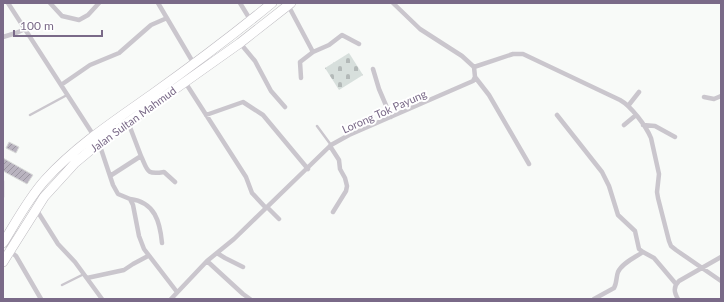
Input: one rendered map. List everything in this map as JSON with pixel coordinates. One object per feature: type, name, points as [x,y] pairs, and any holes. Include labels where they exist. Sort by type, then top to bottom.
[{"type":"highway","name":"Jalan Sultan Mahmud","points":[[3,262],[36,208],[96,139],[251,21],[272,3]]},
{"type":"highway","name":"Jalan Sultan Mahmud","points":[[3,243],[22,212],[44,181],[74,152],[128,122],[240,43],[289,4]]},
{"type":"street","points":[[3,5],[8,3],[96,139],[113,185],[118,194],[142,202],[154,212],[160,228],[162,244]]},
{"type":"street","points":[[50,3],[62,16],[79,20],[88,16],[99,3]]},
{"type":"street","points":[[158,3],[194,64]]},
{"type":"street","points":[[240,3],[251,21]]},
{"type":"street","points":[[393,3],[420,29],[462,56],[474,67],[475,77],[489,95],[529,164]]},
{"type":"street","points":[[289,4],[313,52]]},
{"type":"street","points":[[61,85],[90,65],[119,53],[151,25],[167,18]]},
{"type":"street","points":[[3,37],[16,34],[25,29]]},
{"type":"street","points":[[300,78],[300,62],[313,52],[329,45],[342,35],[359,44]]},
{"type":"street","points":[[240,43],[255,61],[271,91],[285,107]]},
{"type":"street","points":[[474,67],[513,54],[523,54],[620,100],[628,106],[636,115],[651,138],[659,174],[658,194],[670,244],[676,250],[721,281]]},
{"type":"street","points":[[373,69],[378,89],[391,117]]},
{"type":"street","name":"Lorong Tok Payung","points":[[170,299],[207,262],[234,239],[331,146],[349,135],[468,84],[473,81],[475,77]]},
{"type":"street","points":[[185,82],[246,177],[252,193],[279,219]]},
{"type":"street","points":[[628,106],[639,92]]},
{"type":"street","points":[[704,97],[714,99],[721,96]]},
{"type":"street","points":[[206,115],[243,102],[263,116],[308,168]]},
{"type":"street","points":[[557,115],[602,172],[609,186],[618,215],[634,229],[637,245],[643,252],[654,258],[676,284]]},
{"type":"street","points":[[624,125],[636,115]]},
{"type":"street","points":[[128,122],[150,173],[154,174],[164,172],[175,182]]},
{"type":"street","points":[[643,125],[655,126],[675,137]]},
{"type":"street","points":[[331,146],[338,160],[347,186],[346,191],[332,212]]},
{"type":"street","points":[[110,176],[142,156]]},
{"type":"street","points":[[130,199],[133,205],[139,236],[144,250],[177,292]]},
{"type":"street","points":[[36,208],[58,244],[75,262],[102,299]]},
{"type":"street","points":[[10,251],[16,256],[41,299]]},
{"type":"street","points":[[594,299],[614,288],[616,285],[617,273],[622,266],[643,252]]},
{"type":"street","points":[[218,253],[243,267]]},
{"type":"street","points":[[86,276],[124,270],[148,256]]},
{"type":"street","points":[[678,299],[675,294],[676,284],[679,281],[721,257]]},
{"type":"street","points":[[207,262],[250,299]]},
{"type":"lane","points":[[30,115],[67,94]]},
{"type":"lane","points":[[317,126],[331,146]]},
{"type":"lane","points":[[3,182],[3,197]]},
{"type":"lane","points":[[62,285],[86,276]]},
{"type":"green space","points":[[349,53],[363,75],[339,90],[325,68]]},
{"type":"building","points":[[9,142],[19,147],[16,153],[6,148]]},
{"type":"building","points":[[3,158],[33,175],[27,184],[3,171]]}]
